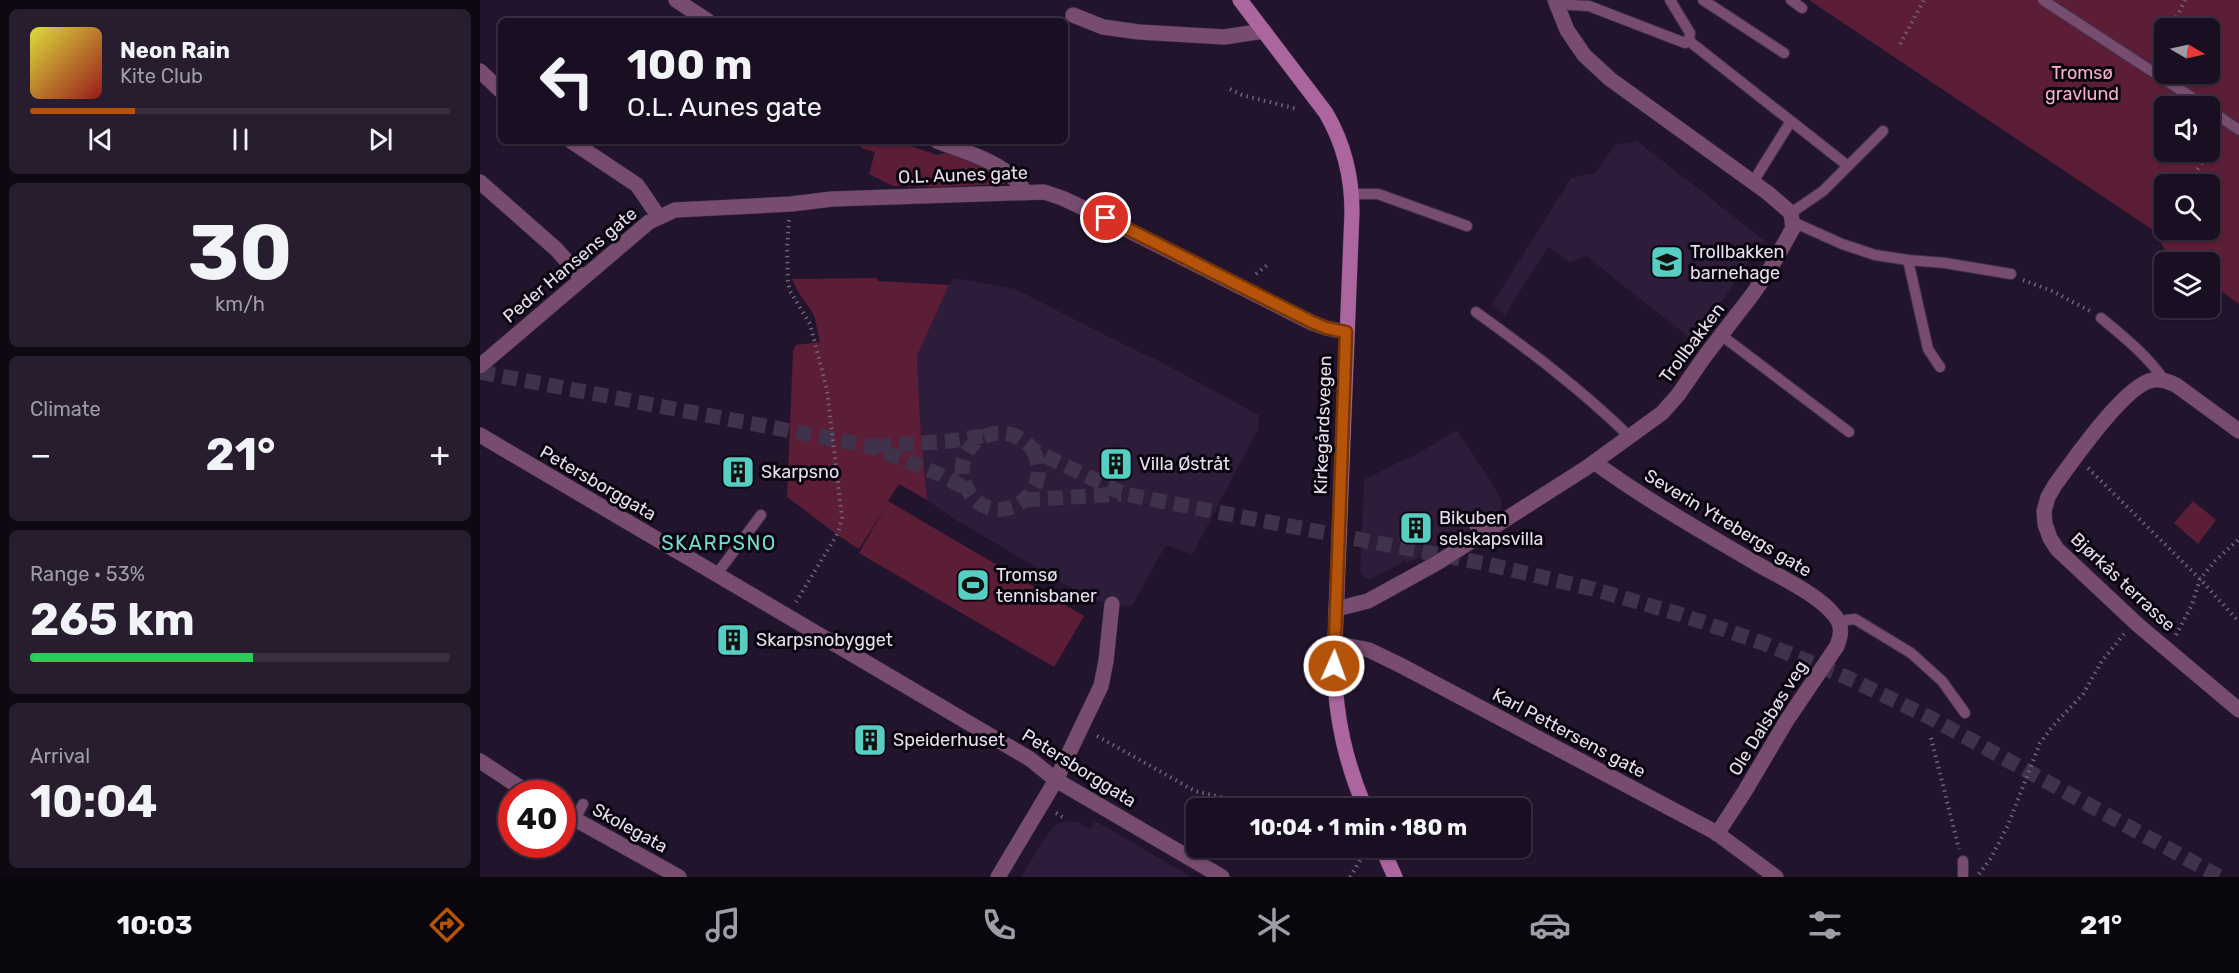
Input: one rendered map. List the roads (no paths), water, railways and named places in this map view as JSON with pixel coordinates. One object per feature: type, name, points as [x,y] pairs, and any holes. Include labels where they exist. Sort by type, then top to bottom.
[{"type":"street","points":[[676,0],[703,18]]},
{"type":"street","name":"Kirkegårdsvegen","points":[[1240,0],[1332,124],[1346,158],[1352,194],[1336,609],[1335,691],[1340,732],[1361,798]]},
{"type":"street","points":[[1555,2],[1568,30],[1584,55],[1610,79],[1753,182],[1792,218]]},
{"type":"street","points":[[1072,15],[1103,27],[1139,32],[1224,37],[1264,31]]},
{"type":"street","points":[[480,71],[498,88]]},
{"type":"street","points":[[576,144],[637,185],[659,217]]},
{"type":"street","points":[[944,144],[1003,169],[1015,178],[1025,192]]},
{"type":"street","points":[[480,182],[556,249],[582,278]]},
{"type":"street","name":"O.L. Aunes gate","points":[[659,217],[685,208],[791,204],[832,199],[1044,192],[1062,198],[1312,322],[1326,328],[1346,332]]},
{"type":"street","name":"Peder Hansens gate","points":[[480,366],[649,222],[659,217]]},
{"type":"street","name":"Trollbakken","points":[[1336,609],[1368,602],[1476,529],[1594,462],[1662,413],[1678,395],[1770,269],[1789,239],[1792,218]]},
{"type":"street","points":[[2164,380],[2239,431]]},
{"type":"street","name":"Bjørkås terrasse","points":[[2164,380],[2151,381],[2138,387],[2127,396],[2077,457],[2048,497],[2044,511],[2045,524],[2057,549],[2134,622],[2239,710]]},
{"type":"street","name":"Petersborggata","points":[[480,435],[1030,759],[1056,780],[1222,877]]},
{"type":"street","name":"Severin Ytrebergs gate","points":[[1594,462],[1671,513],[1801,590],[1822,604],[1839,621]]},
{"type":"street","points":[[998,877],[1056,780],[1097,693],[1103,678],[1112,604]]},
{"type":"street","name":"Ole Dalsbøs veg","points":[[1717,834],[1787,720],[1837,646],[1841,635],[1839,621]]},
{"type":"street","name":"Karl Pettersens gate","points":[[1335,644],[1368,650],[1400,665],[1717,834],[1776,877]]},
{"type":"street","points":[[480,761],[509,780]]},
{"type":"street","name":"Skolegata","points":[[576,819],[680,877]]},
{"type":"street","points":[[1386,858],[1395,877]]},
{"type":"lane","points":[[1670,0],[1690,33],[1689,41]]},
{"type":"lane","points":[[1703,0],[1784,53]]},
{"type":"lane","points":[[1791,0],[1802,8]]},
{"type":"lane","points":[[2043,0],[2190,96]]},
{"type":"lane","points":[[1555,2],[1589,6],[1679,42],[1689,41]]},
{"type":"lane","points":[[1689,41],[1848,166]]},
{"type":"lane","points":[[2220,116],[2236,126]]},
{"type":"lane","points":[[1753,182],[1791,121]]},
{"type":"lane","points":[[1883,131],[1792,218],[1842,244],[1875,255],[2011,274]]},
{"type":"lane","points":[[1352,194],[1378,194],[1467,226]]},
{"type":"lane","points":[[1908,260],[1928,349],[1940,367]]},
{"type":"lane","points":[[1476,312],[1565,378],[1630,437]]},
{"type":"lane","points":[[2101,318],[2137,348],[2164,380]]},
{"type":"lane","points":[[1721,335],[1849,432]]},
{"type":"lane","points":[[716,575],[761,515]]},
{"type":"lane","points":[[1839,621],[1854,619],[1911,652],[1942,681],[1965,713]]},
{"type":"lane","points":[[576,810],[583,804]]},
{"type":"lane","points":[[1963,861],[1963,877]]},
{"type":"tunnel","points":[[480,372],[870,446],[939,474],[967,489]]},
{"type":"tunnel","points":[[1033,450],[1038,466],[1037,481],[1030,494],[1020,503],[1007,509],[993,509],[980,504],[969,492],[963,476],[963,462],[969,449],[978,440],[991,434],[1005,433],[1020,438],[1033,450],[1124,494],[1487,564],[1593,589],[1679,614],[1763,643],[1846,677],[1931,718],[2220,877]]},
{"type":"tunnel","points":[[876,446],[951,441],[983,436]]},
{"type":"tunnel","points":[[1025,500],[1121,494]]},
{"type":"place","name":"Trollbakken barnehage","points":[[1667,262]]},
{"type":"place","name":"Villa Østråt","points":[[1116,464]]},
{"type":"place","name":"Skarpsno","points":[[738,472]]},
{"type":"place","name":"Bikuben selskapsvilla","points":[[1416,528]]},
{"type":"place","name":"Tromsø tennisbaner","points":[[973,585]]},
{"type":"place","name":"Skarpsnobygget","points":[[733,640]]},
{"type":"place","name":"Speiderhuset","points":[[870,740]]},
{"type":"district","name":"SKARPSNO","points":[[719,543]]},
{"type":"park label","name":"Tromsø gravlund","points":[[2082,83]]}]
